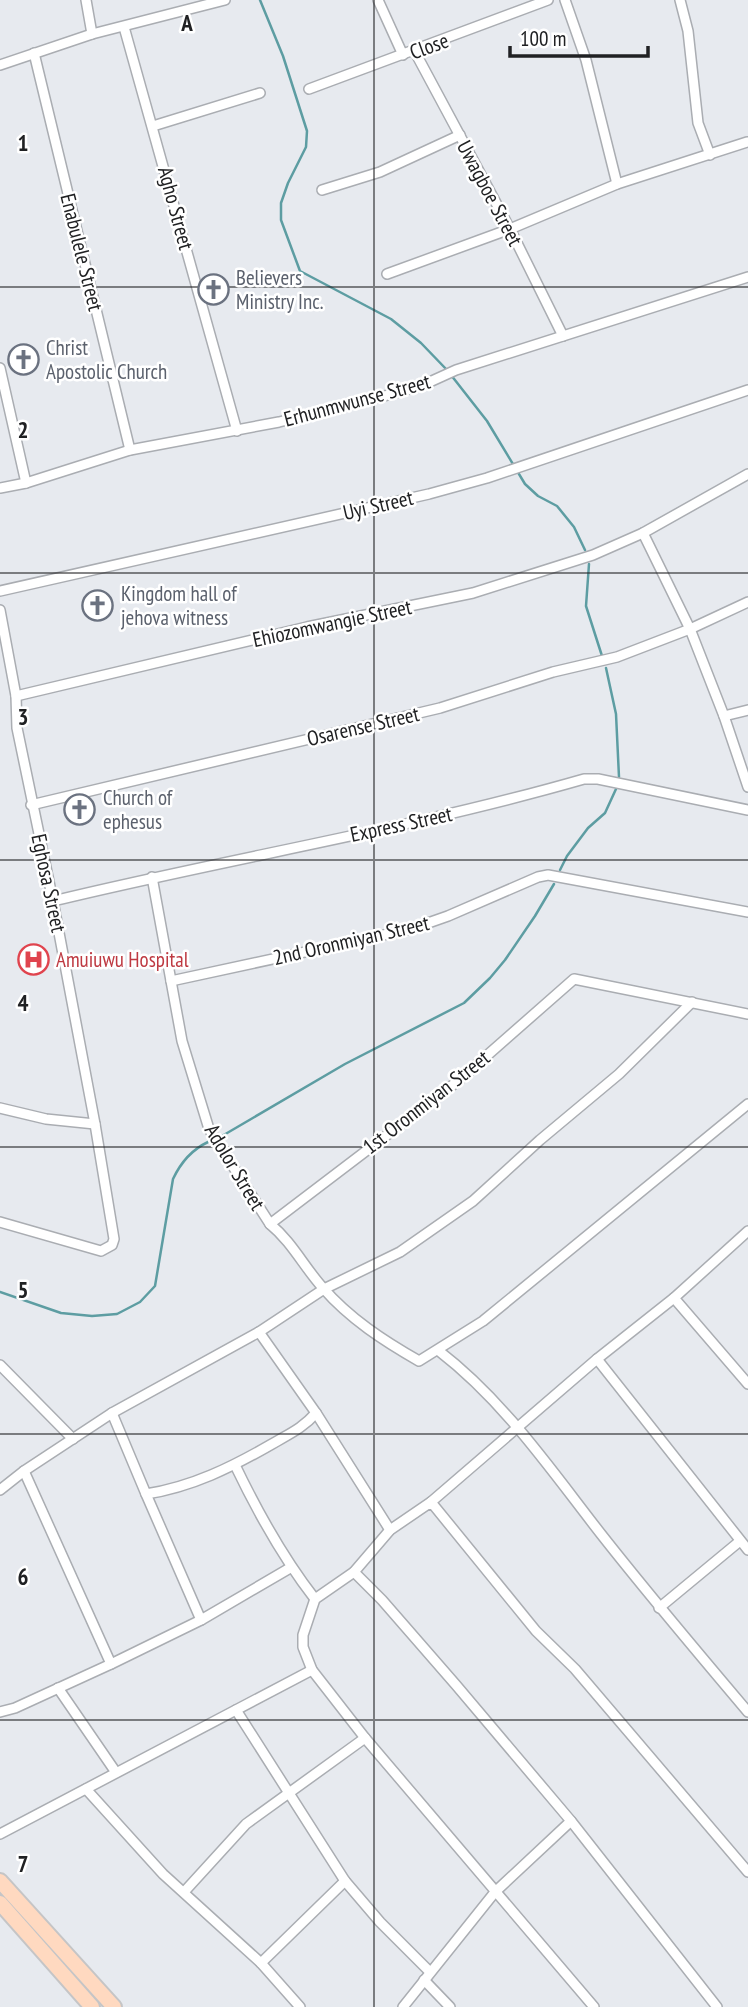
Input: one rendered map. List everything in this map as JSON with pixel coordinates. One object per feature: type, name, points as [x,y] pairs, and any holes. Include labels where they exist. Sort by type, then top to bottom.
[{"type":"main road","points":[[0,1881],[114,2007]]},
{"type":"main road","points":[[0,1903],[92,2007]]},
{"type":"street","points":[[86,0],[92,34]]},
{"type":"street","points":[[0,65],[92,34],[124,27],[196,4],[225,0]]},
{"type":"street","points":[[378,0],[404,55]]},
{"type":"street","name":"Close","points":[[309,89],[415,52],[548,0]]},
{"type":"street","points":[[565,0],[586,60],[617,184]]},
{"type":"street","points":[[680,0],[688,31],[698,122],[710,155]]},
{"type":"street","name":"Agho Street","points":[[124,27],[237,431]]},
{"type":"street","name":"Uwagboe Street","points":[[415,52],[510,229],[563,336]]},
{"type":"street","name":"Enabulele Street","points":[[34,53],[130,450]]},
{"type":"street","points":[[153,126],[260,93]]},
{"type":"street","points":[[322,190],[380,172],[460,135]]},
{"type":"street","points":[[387,274],[510,229],[617,184],[747,142]]},
{"type":"street","name":"Erhunmwunse Street","points":[[0,488],[26,483],[130,450],[237,431],[388,395],[455,370],[748,277]]},
{"type":"street","points":[[0,368],[26,483]]},
{"type":"street","name":"Uyi Street","points":[[0,591],[429,494],[509,471],[748,390]]},
{"type":"street","name":"Ehiozomwangie Street","points":[[16,696],[307,626],[473,593],[593,555],[643,533],[748,474]]},
{"type":"street","points":[[643,533],[690,629],[724,716],[748,788]]},
{"type":"street","name":"Osarense Street","points":[[32,805],[440,708],[553,672],[617,657],[690,629],[748,602]]},
{"type":"street","name":"Eghosa Street","points":[[0,610],[16,696],[17,728],[53,901],[114,1239],[112,1245],[101,1251],[0,1222]]},
{"type":"street","points":[[724,716],[748,710]]},
{"type":"street","name":"Express Street","points":[[53,901],[437,816],[584,779],[598,779],[748,810]]},
{"type":"street","name":"2nd Oronmiyan Street","points":[[171,981],[411,929],[548,875],[748,912]]},
{"type":"street","name":"Adolor Street","points":[[152,877],[182,1041],[209,1129],[270,1224],[284,1235],[324,1289],[374,1335],[419,1362],[439,1351]]},
{"type":"street","name":"1st Oronmiyan Street","points":[[270,1224],[458,1081],[574,979],[692,1002]]},
{"type":"street","points":[[0,1490],[112,1413],[260,1332],[324,1289],[400,1252],[473,1201],[619,1073],[692,1002],[748,1014]]},
{"type":"street","points":[[748,1104],[483,1321],[439,1351],[470,1375],[517,1427],[659,1608],[748,1712]]},
{"type":"street","points":[[0,1108],[46,1119],[95,1124]]},
{"type":"street","points":[[594,2007],[365,1738],[312,1670],[303,1647],[303,1635],[315,1599],[354,1572],[390,1530],[431,1502],[597,1359],[674,1298],[748,1231]]},
{"type":"street","points":[[674,1298],[746,1378]]},
{"type":"street","points":[[260,1332],[316,1413],[390,1530]]},
{"type":"street","points":[[597,1359],[748,1550]]},
{"type":"street","points":[[0,1365],[73,1439]]},
{"type":"street","points":[[112,1413],[201,1620]]},
{"type":"street","points":[[146,1494],[173,1490],[235,1465],[304,1427],[316,1413]]},
{"type":"street","points":[[235,1465],[290,1568],[315,1599]]},
{"type":"street","points":[[24,1471],[111,1664]]},
{"type":"street","points":[[431,1502],[522,1614],[575,1669],[748,1872]]},
{"type":"street","points":[[659,1608],[740,1541]]},
{"type":"street","points":[[0,1712],[15,1708],[201,1620],[290,1568]]},
{"type":"street","points":[[354,1572],[448,1675],[571,1821],[717,2007]]},
{"type":"street","points":[[0,1833],[312,1670]]},
{"type":"street","points":[[58,1688],[115,1771]]},
{"type":"street","points":[[236,1710],[345,1881],[427,1976],[450,2007]]},
{"type":"street","points":[[184,1892],[246,1824],[365,1738]]},
{"type":"street","points":[[86,1788],[144,1855],[261,1964],[300,2007]]},
{"type":"street","points":[[403,2007],[495,1892],[571,1821]]},
{"type":"street","points":[[261,1964],[345,1881]]},
{"type":"waterway","points":[[260,0],[283,56],[307,131],[306,147],[281,203],[281,220],[300,271],[391,319],[421,343],[447,370]]},
{"type":"waterway","points":[[451,375],[487,421],[525,484],[538,496],[557,506],[574,527],[585,550]]},
{"type":"waterway","points":[[589,564],[586,606],[602,656]]},
{"type":"waterway","points":[[606,668],[616,714],[619,777]]},
{"type":"waterway","points":[[560,870],[588,828],[605,813],[616,789]]},
{"type":"waterway","points":[[222,1136],[345,1064],[464,1003],[505,960],[554,884]]},
{"type":"waterway","points":[[0,1292],[61,1313],[92,1316],[117,1314],[140,1302],[155,1286],[173,1179],[187,1157],[208,1142]]},
{"type":"place","name":"Believers Ministry Inc.","points":[[213,289]]},
{"type":"place","name":"Christ Apostolic Church","points":[[23,359]]},
{"type":"place","name":"Kingdom hall of jehova witness","points":[[98,605]]},
{"type":"place","name":"Church of ephesus","points":[[80,809]]},
{"type":"place","name":"Amuiuwu Hospital","points":[[33,959]]}]
